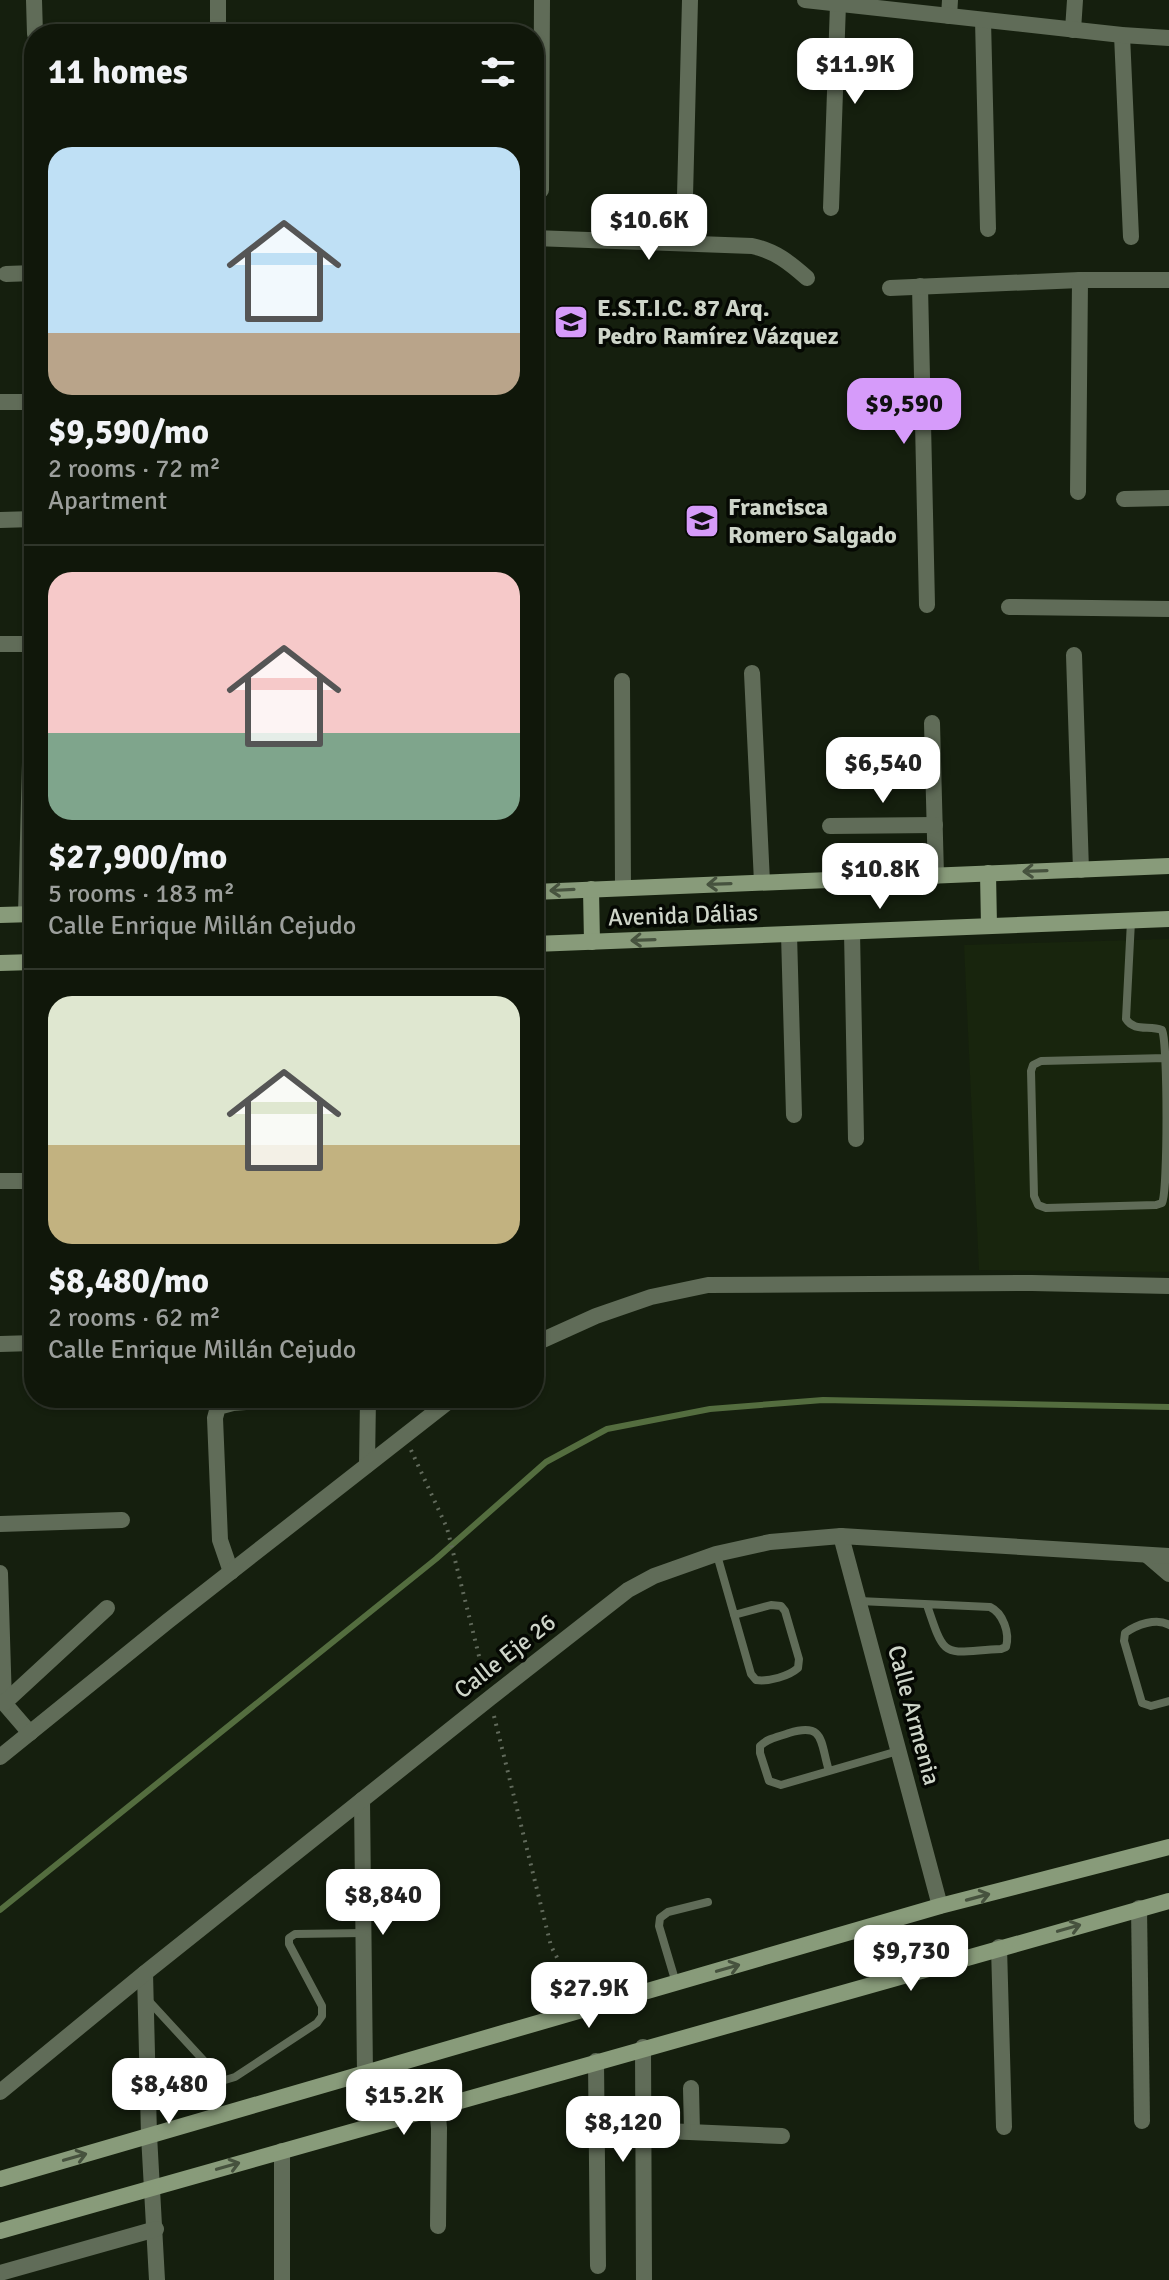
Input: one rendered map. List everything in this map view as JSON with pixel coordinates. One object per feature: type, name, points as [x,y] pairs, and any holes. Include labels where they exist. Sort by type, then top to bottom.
[{"type":"main road","name":"Avenida Dálias","points":[[544,891],[1169,866]]},
{"type":"main road","points":[[988,873],[989,926]]},
{"type":"main road","points":[[591,889],[592,942]]},
{"type":"main road","points":[[0,915],[24,914]]},
{"type":"main road","name":"Avenida Dálias","points":[[544,944],[1169,919]]},
{"type":"main road","points":[[0,963],[24,962]]},
{"type":"main road","points":[[0,2179],[940,1906],[1169,1847]]},
{"type":"main road","points":[[0,2231],[1169,1901]]},
{"type":"street","points":[[34,0],[35,24]]},
{"type":"street","points":[[218,0],[218,24]]},
{"type":"street","points":[[542,0],[542,24]]},
{"type":"street","points":[[685,196],[690,0]]},
{"type":"street","points":[[805,0],[950,8],[983,20],[1169,38]]},
{"type":"street","points":[[1073,30],[1075,0]]},
{"type":"street","points":[[831,208],[838,4]]},
{"type":"street","points":[[983,20],[988,229]]},
{"type":"street","points":[[1122,35],[1131,237]]},
{"type":"street","points":[[544,238],[752,246],[769,250],[788,261],[807,278]]},
{"type":"street","points":[[6,274],[24,273]]},
{"type":"street","points":[[890,288],[1080,280],[1169,280]]},
{"type":"street","points":[[1078,492],[1080,280]]},
{"type":"street","points":[[920,286],[927,605]]},
{"type":"street","points":[[0,402],[24,402]]},
{"type":"street","points":[[1124,499],[1169,498]]},
{"type":"street","points":[[0,520],[24,519]]},
{"type":"street","points":[[1009,607],[1169,609]]},
{"type":"street","points":[[0,644],[24,644]]},
{"type":"street","points":[[1074,655],[1081,870]]},
{"type":"street","points":[[752,673],[762,882]]},
{"type":"street","points":[[622,681],[623,888]]},
{"type":"street","points":[[932,723],[936,876]]},
{"type":"street","points":[[830,826],[935,825]]},
{"type":"street","points":[[852,932],[856,1139]]},
{"type":"street","points":[[789,934],[794,1115]]},
{"type":"street","points":[[0,1181],[24,1181]]},
{"type":"street","points":[[544,1339],[637,1302],[708,1285],[1032,1283],[1169,1286]]},
{"type":"street","points":[[0,1344],[24,1343]]},
{"type":"street","points":[[218,1408],[215,1418],[220,1540],[231,1572]]},
{"type":"street","points":[[367,1465],[368,1408]]},
{"type":"street","points":[[0,1757],[440,1408]]},
{"type":"street","points":[[0,1524],[122,1520]]},
{"type":"street","name":"Calle Eje 26","points":[[0,2092],[490,1698],[628,1590],[654,1576],[716,1554],[770,1542],[841,1536],[1169,1556]]},
{"type":"street","name":"Calle Armenia","points":[[841,1536],[940,1906]]},
{"type":"street","points":[[1148,1556],[1169,1574]]},
{"type":"street","points":[[0,1573],[4,1703],[30,1733]]},
{"type":"street","points":[[4,1703],[107,1608]]},
{"type":"street","points":[[362,1800],[365,2075]]},
{"type":"street","points":[[1139,1908],[1142,2121]]},
{"type":"street","points":[[999,1947],[1004,2127]]},
{"type":"street","points":[[145,1973],[157,2280]]},
{"type":"street","points":[[643,2047],[644,2280]]},
{"type":"street","points":[[596,2061],[598,2266]]},
{"type":"street","points":[[691,2088],[692,2132]]},
{"type":"street","points":[[437,2106],[438,2226]]},
{"type":"street","points":[[643,2130],[782,2136]]},
{"type":"street","points":[[282,2151],[282,2280]]},
{"type":"street","points":[[0,2273],[156,2229]]},
{"type":"lane","points":[[1131,920],[1126,1019],[1136,1027],[1162,1030],[1165,1037],[1167,1071],[1166,1194],[1162,1203],[1156,1205],[1038,1205],[1034,1196],[1033,1065],[1041,1061],[1166,1058]]},
{"type":"lane","points":[[716,1554],[751,1674],[756,1680],[763,1681],[793,1673],[798,1668],[799,1659],[781,1606],[771,1605],[734,1615]]},
{"type":"lane","points":[[858,1601],[990,1607],[1001,1616],[1008,1641],[1006,1647],[952,1652],[945,1649],[927,1605]]},
{"type":"lane","points":[[1169,1625],[1156,1621],[1132,1628],[1125,1633],[1124,1641],[1142,1703],[1151,1706],[1169,1701]]},
{"type":"lane","points":[[829,1771],[818,1734],[813,1729],[806,1728],[766,1740],[760,1746],[769,1781],[774,1785],[781,1785],[898,1751]]},
{"type":"lane","points":[[676,1984],[659,1926],[660,1918],[668,1912],[708,1902]]},
{"type":"lane","points":[[146,1998],[225,2080],[235,2077],[317,2023],[322,2016],[322,2006],[289,1944],[289,1938],[295,1934],[363,1933]]},
{"type":"path","points":[[405,1436],[447,1528],[551,1946],[584,2011]]},
{"type":"shaded area","points":[[1169,939],[1169,1272],[979,1270],[964,945]]},
{"type":"waterway","points":[[0,1910],[436,1559],[546,1462],[607,1429],[710,1409],[823,1400],[1169,1407]]},
{"type":"place","name":"E.S.T.I.C. 87 Arq. Pedro Ramírez Vázquez","points":[[571,322]]},
{"type":"place","name":"Francisca Romero Salgado","points":[[702,521]]}]
